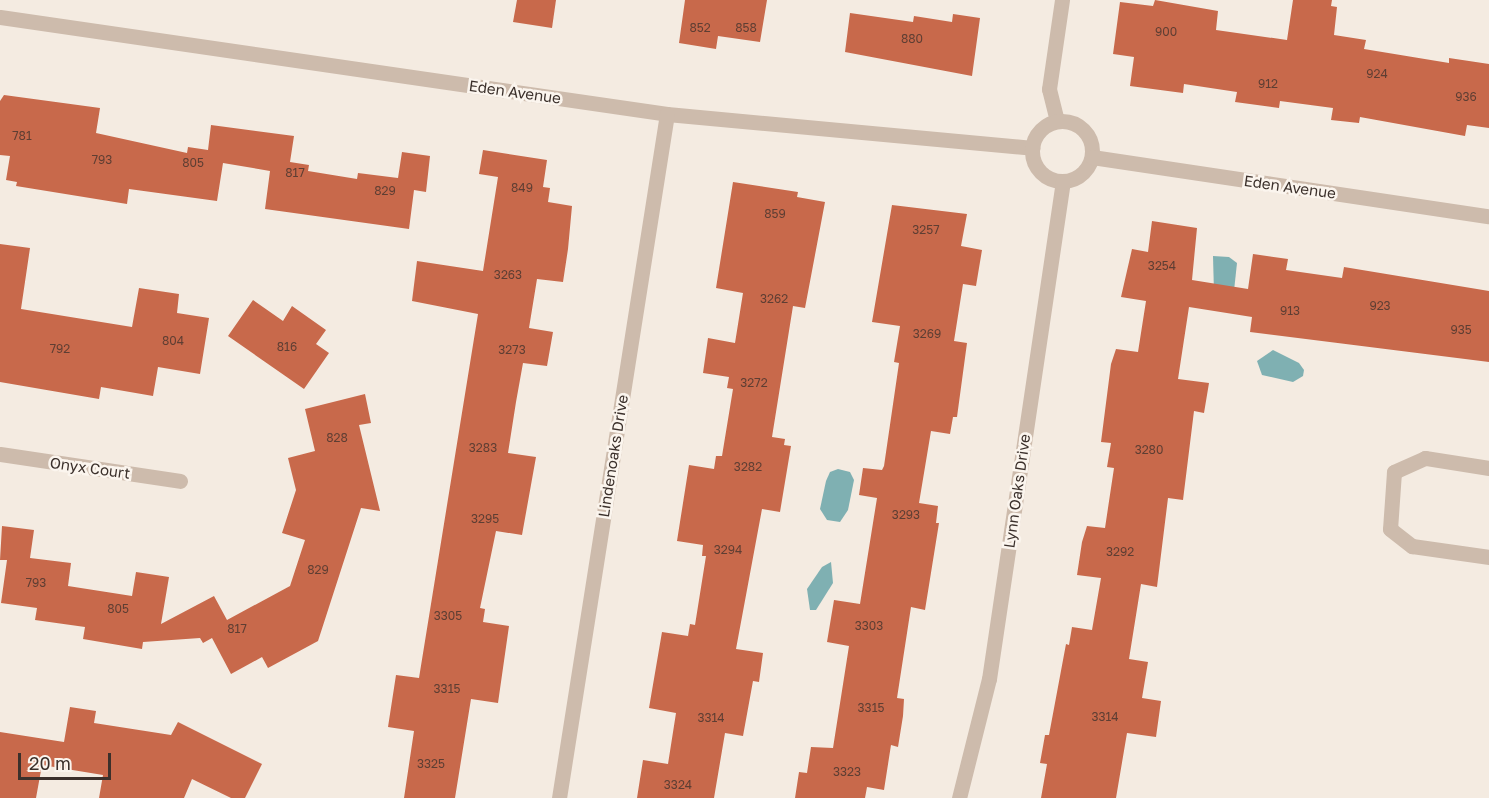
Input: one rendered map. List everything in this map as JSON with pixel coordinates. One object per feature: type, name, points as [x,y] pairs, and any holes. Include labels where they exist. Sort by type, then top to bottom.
[{"type":"street","points":[[1057,121],[1048,89],[1062,0]]},
{"type":"street","name":"Eden Avenue","points":[[0,17],[667,114],[1032,148]]},
{"type":"street","name":"Lindenoaks Drive","points":[[559,798],[667,114]]},
{"type":"street","points":[[1057,121],[1066,121],[1084,130],[1092,147],[1092,157],[1082,174],[1063,181],[1044,175],[1033,158],[1032,148],[1040,130],[1057,121]]},
{"type":"street","name":"Eden Avenue","points":[[1092,157],[1489,216]]},
{"type":"street","name":"Lynn Oaks Drive","points":[[959,798],[989,680],[1063,181]]},
{"type":"street","name":"Onyx Court","points":[[0,454],[180,481]]},
{"type":"street","points":[[1489,468],[1425,458],[1394,472],[1390,529],[1412,546],[1489,557]]},
{"type":"water","points":[[1213,256],[1229,257],[1237,263],[1233,300],[1214,293]]},
{"type":"water","points":[[1273,350],[1299,363],[1304,370],[1303,376],[1293,382],[1262,375],[1257,361]]},
{"type":"water","points":[[838,469],[850,472],[854,480],[848,510],[840,522],[827,520],[820,509],[830,472]]},
{"type":"water","points":[[831,562],[833,583],[816,610],[810,610],[807,589],[822,567]]},
{"type":"building","points":[[517,0],[556,0],[552,28],[513,22]]},
{"type":"building","points":[[685,0],[767,0],[760,42],[718,36],[716,49],[679,43]]},
{"type":"building","points":[[1155,0],[1218,11],[1216,30],[1287,40],[1293,0],[1332,0],[1331,6],[1337,7],[1334,35],[1366,40],[1364,49],[1449,63],[1449,58],[1489,64],[1489,128],[1467,125],[1465,136],[1360,117],[1359,123],[1331,120],[1333,108],[1280,101],[1279,108],[1235,102],[1237,92],[1184,84],[1183,93],[1130,86],[1134,57],[1113,54],[1120,2],[1153,6]]},
{"type":"building","points":[[850,13],[913,22],[914,16],[952,22],[953,14],[980,18],[972,76],[845,52]]},
{"type":"building","points":[[4,95],[100,108],[96,133],[187,153],[188,147],[208,150],[211,125],[294,136],[290,162],[309,165],[308,171],[357,179],[358,173],[398,178],[402,152],[430,156],[426,192],[414,190],[409,229],[265,209],[270,171],[223,163],[217,201],[129,189],[127,204],[16,186],[17,182],[6,180],[10,156],[0,155],[0,101]]},
{"type":"building","points":[[483,150],[547,160],[543,187],[550,188],[548,202],[572,206],[568,249],[563,282],[537,279],[529,328],[553,332],[547,366],[523,363],[516,402],[508,453],[536,457],[522,535],[496,531],[480,608],[485,609],[483,622],[509,626],[498,703],[471,699],[455,798],[404,798],[414,731],[388,727],[396,675],[419,678],[478,314],[412,301],[417,261],[483,271],[498,177],[479,174]]},
{"type":"building","points":[[733,182],[798,192],[797,197],[825,202],[805,308],[793,306],[772,437],[785,439],[784,445],[791,446],[780,512],[762,509],[736,649],[763,653],[759,682],[753,681],[743,736],[725,733],[714,798],[637,798],[643,760],[668,764],[676,713],[649,708],[662,632],[688,636],[690,624],[695,625],[706,556],[702,556],[703,545],[677,541],[689,465],[714,469],[716,456],[722,456],[733,389],[727,388],[729,377],[703,373],[708,338],[735,343],[743,293],[716,288]]},
{"type":"building","points":[[892,205],[967,214],[961,246],[982,250],[976,286],[963,284],[954,341],[967,343],[957,417],[953,417],[950,434],[931,431],[919,503],[938,506],[936,523],[939,523],[925,610],[911,607],[897,698],[904,699],[903,716],[898,747],[891,745],[884,790],[867,787],[865,798],[795,798],[799,772],[807,773],[811,747],[833,748],[849,646],[827,642],[834,600],[860,604],[877,498],[859,495],[863,468],[882,470],[884,466],[899,363],[894,362],[900,326],[872,322]]},
{"type":"building","points":[[1152,221],[1197,228],[1192,280],[1248,289],[1253,254],[1288,259],[1286,270],[1342,278],[1344,267],[1489,291],[1489,362],[1250,332],[1252,317],[1189,307],[1178,379],[1209,383],[1204,413],[1194,411],[1183,500],[1168,498],[1157,587],[1141,584],[1129,659],[1148,662],[1142,698],[1161,701],[1156,737],[1127,733],[1116,798],[1041,798],[1047,764],[1040,763],[1045,735],[1049,735],[1066,644],[1069,645],[1072,627],[1092,630],[1101,578],[1077,575],[1087,526],[1105,528],[1114,468],[1107,467],[1111,443],[1101,442],[1111,364],[1116,349],[1138,352],[1146,301],[1121,297],[1132,249],[1148,252]]},
{"type":"building","points":[[0,244],[30,248],[21,309],[132,327],[139,288],[179,294],[177,313],[209,318],[200,374],[158,367],[153,396],[101,387],[99,399],[0,382]]},
{"type":"building","points":[[253,300],[283,321],[292,306],[326,330],[316,344],[329,353],[304,389],[228,336]]},
{"type":"building","points":[[365,394],[371,423],[359,425],[380,511],[361,508],[318,641],[268,668],[262,657],[231,674],[212,638],[203,643],[200,638],[143,642],[142,649],[83,639],[85,627],[35,620],[37,608],[1,603],[7,560],[0,560],[2,526],[34,530],[30,558],[71,563],[68,586],[132,596],[136,572],[169,577],[161,624],[214,596],[227,620],[290,586],[305,540],[282,533],[296,490],[288,458],[315,451],[305,409]]},
{"type":"building","points":[[70,707],[96,711],[94,723],[171,735],[178,722],[262,764],[245,798],[231,798],[192,779],[184,798],[99,798],[103,775],[42,765],[36,798],[0,798],[0,732],[64,742]]}]
